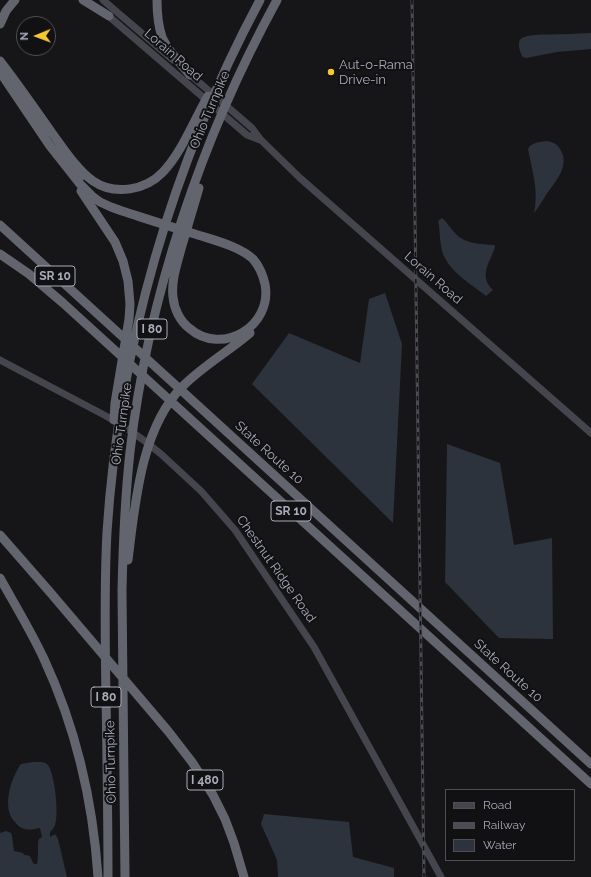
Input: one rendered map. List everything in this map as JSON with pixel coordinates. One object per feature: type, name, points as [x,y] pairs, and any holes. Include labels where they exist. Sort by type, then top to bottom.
[{"type":"highway","points":[[0,24],[6,11],[15,0]]},
{"type":"highway","points":[[83,0],[109,16]]},
{"type":"highway","points":[[157,0],[158,20],[162,37],[168,48],[190,75]]},
{"type":"highway","name":"Ohio Turnpike","points":[[108,877],[105,607],[107,534],[118,405],[160,240],[200,118],[260,0]]},
{"type":"highway","name":"Ohio Turnpike","points":[[125,877],[122,591],[125,503],[130,451],[142,376],[152,330],[188,212],[200,186],[204,159],[234,86],[277,0]]},
{"type":"highway","points":[[0,53],[12,76]]},
{"type":"highway","points":[[0,61],[67,154],[82,181],[90,190],[103,199],[128,209],[240,246],[248,250],[259,260],[268,279],[270,294],[269,305],[260,324],[246,337],[183,386],[174,395],[163,411],[154,430],[144,462],[134,514],[125,581],[122,591]]},
{"type":"highway","points":[[0,72],[115,242],[123,261],[128,282],[130,304],[118,405]]},
{"type":"highway","points":[[67,154],[87,176],[99,185],[119,189],[139,187],[152,181],[166,169],[200,118]]},
{"type":"highway","points":[[65,166],[88,192],[96,199],[110,207],[228,246],[242,251],[249,256],[261,271],[266,290],[262,312],[257,321],[249,329],[234,337],[215,339],[204,337],[195,333],[183,322],[175,308],[172,292],[178,246]]},
{"type":"highway","name":"State Route 10","points":[[0,225],[591,764]]},
{"type":"highway","name":"SR 10","points":[[0,254],[43,285],[591,784]]},
{"type":"highway","name":"I 480","points":[[0,535],[185,750],[220,807],[230,831],[244,877]]},
{"type":"highway","points":[[0,578],[44,661],[73,734],[90,805],[96,846],[98,877]]},
{"type":"street","name":"Lorain Road","points":[[90,0],[247,135],[261,140]]},
{"type":"street","name":"Lorain Road","points":[[103,0],[252,128],[261,140],[306,183],[591,433]]},
{"type":"street","points":[[169,68],[174,61]]},
{"type":"street","name":"Chestnut Ridge Road","points":[[0,360],[106,416],[142,439],[161,454],[201,491],[235,530],[314,647],[441,877]]},
{"type":"water","points":[[591,33],[591,49],[557,52],[526,58],[523,57],[519,47],[520,40],[526,36]]},
{"type":"water","points":[[547,141],[555,144],[560,149],[564,161],[563,167],[557,179],[534,213],[536,197],[528,149],[533,144]]},
{"type":"water","points":[[442,218],[459,237],[473,243],[495,246],[486,273],[487,282],[493,290],[486,296],[462,278],[451,267],[443,254],[438,221]]},
{"type":"water","points":[[385,293],[402,344],[393,523],[252,384],[289,333],[360,363],[369,299]]},
{"type":"water","points":[[447,444],[500,463],[514,545],[552,538],[553,639],[499,638],[445,582]]},
{"type":"water","points":[[33,762],[47,764],[53,777],[57,812],[55,825],[50,832],[50,837],[55,834],[58,839],[67,877],[0,877],[0,833],[6,831],[11,833],[14,851],[29,856],[34,864],[37,864],[38,840],[42,837],[40,828],[31,830],[19,826],[11,816],[8,801],[11,785],[17,770],[21,764]]},
{"type":"water","points":[[264,814],[349,822],[353,857],[394,868],[394,877],[278,877],[277,860],[261,824]]},
{"type":"railway","points":[[412,0],[424,877]]},
{"type":"place","name":"Aut-o-Rama Drive-in","points":[[331,72]]}]
